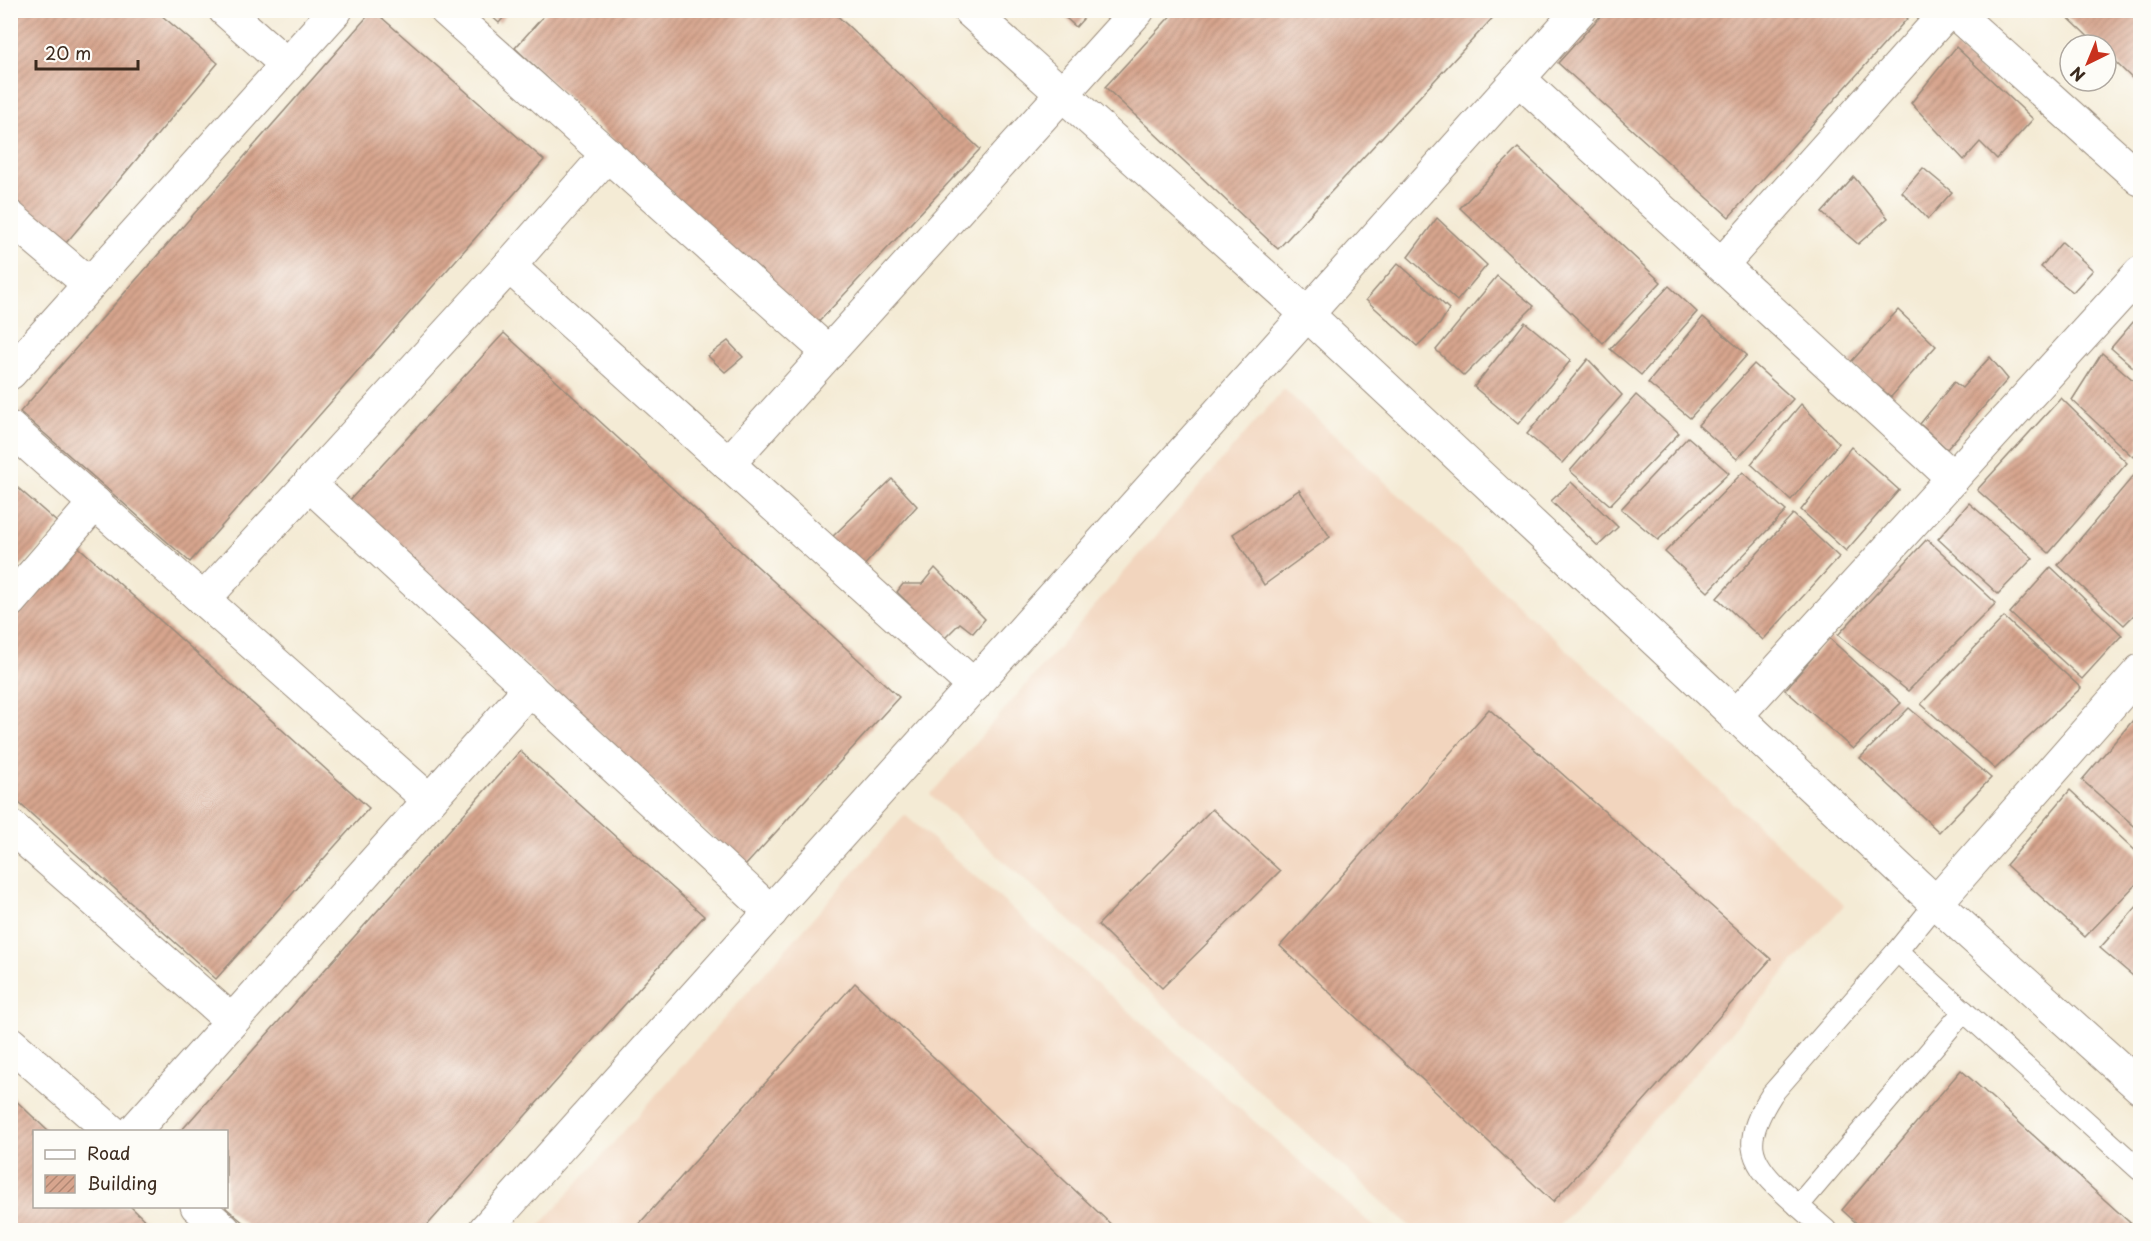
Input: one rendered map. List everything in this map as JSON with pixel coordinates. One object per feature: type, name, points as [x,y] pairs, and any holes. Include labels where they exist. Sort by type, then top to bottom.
[{"type":"street","points":[[225,10],[287,65]]},
{"type":"street","points":[[10,373],[336,10]]},
{"type":"street","points":[[446,10],[829,353]]},
{"type":"street","points":[[969,10],[1308,315],[1735,717],[2140,1087]]},
{"type":"street","points":[[728,464],[1138,10]]},
{"type":"street","points":[[485,1230],[1580,10]]},
{"type":"street","points":[[1722,264],[1951,10],[2140,179]]},
{"type":"street","points":[[1519,79],[1953,478]]},
{"type":"street","points":[[204,600],[509,266],[608,154]]},
{"type":"street","points":[[10,217],[90,284]]},
{"type":"street","points":[[509,266],[974,686]]},
{"type":"street","points":[[1735,717],[2140,273]]},
{"type":"street","points":[[10,428],[429,800]]},
{"type":"street","points":[[309,484],[771,912]]},
{"type":"street","points":[[10,601],[95,503]]},
{"type":"street","points":[[1936,903],[2140,671]]},
{"type":"street","points":[[134,1130],[530,688]]},
{"type":"street","points":[[12,831],[232,1021]]},
{"type":"street","points":[[10,1042],[111,1130]]},
{"type":"street","points":[[199,1208],[224,1230]]},
{"type":"lane","points":[[1826,1230],[1768,1179],[1759,1167],[1754,1155],[1753,1140],[1758,1119],[1772,1094],[1936,903]]},
{"type":"lane","points":[[1897,951],[2140,1170]]},
{"type":"lane","points":[[1798,1206],[1964,1011]]},
{"type":"shaded area","points":[[1284,389],[1844,905],[1555,1230],[1414,1230],[930,795]]},
{"type":"shaded area","points":[[905,815],[1378,1230],[536,1230]]},
{"type":"building","points":[[10,10],[155,10],[218,63],[66,243],[10,196]]},
{"type":"building","points":[[373,10],[544,160],[190,562],[20,412]]},
{"type":"building","points":[[485,10],[510,10],[499,23]]},
{"type":"building","points":[[549,10],[831,10],[980,149],[814,327],[515,48]]},
{"type":"building","points":[[1057,10],[1091,10],[1076,27]]},
{"type":"building","points":[[1176,10],[1500,10],[1278,249],[1105,87]]},
{"type":"building","points":[[1606,10],[1915,10],[1729,217],[1558,63]]},
{"type":"building","points":[[2060,10],[2140,10],[2140,86],[2118,65],[2118,33],[2084,33]]},
{"type":"building","points":[[1956,47],[2033,119],[1997,159],[1980,142],[1964,160],[1911,103]]},
{"type":"building","points":[[1518,148],[1661,282],[1603,343],[1460,208]]},
{"type":"building","points":[[1923,168],[1952,192],[1928,219],[1902,192]]},
{"type":"building","points":[[1854,177],[1888,218],[1858,244],[1822,213]]},
{"type":"building","points":[[1437,218],[1487,265],[1457,301],[1408,257]]},
{"type":"building","points":[[2062,242],[2093,270],[2073,292],[2041,267]]},
{"type":"building","points":[[1398,263],[1449,309],[1440,324],[1417,346],[1366,300]]},
{"type":"building","points":[[1497,276],[1534,306],[1464,376],[1436,350]]},
{"type":"building","points":[[1669,286],[1697,312],[1641,375],[1610,349]]},
{"type":"building","points":[[1898,310],[1936,346],[1891,397],[1850,363]]},
{"type":"building","points":[[2140,314],[2140,373],[2111,348]]},
{"type":"building","points":[[1703,317],[1747,355],[1690,418],[1648,383]]},
{"type":"building","points":[[1525,322],[1571,360],[1518,424],[1474,387]]},
{"type":"building","points":[[504,333],[899,697],[745,866],[348,502]]},
{"type":"building","points":[[728,341],[743,357],[725,372],[708,356]]},
{"type":"building","points":[[2102,353],[2140,386],[2140,449],[2133,457],[2072,400]]},
{"type":"building","points":[[1990,357],[2008,379],[1947,449],[1920,424],[1954,382],[1962,388]]},
{"type":"building","points":[[1588,359],[1622,395],[1562,463],[1527,434]]},
{"type":"building","points":[[1754,364],[1793,399],[1737,459],[1698,425]]},
{"type":"building","points":[[1636,395],[1679,433],[1610,505],[1570,471]]},
{"type":"building","points":[[2061,398],[2127,463],[2049,553],[1977,490]]},
{"type":"building","points":[[1801,404],[1839,443],[1791,500],[1751,464]]},
{"type":"building","points":[[1688,437],[1729,473],[1658,540],[1621,509]]},
{"type":"building","points":[[1851,447],[1899,490],[1846,551],[1801,510]]},
{"type":"building","points":[[1743,472],[1786,511],[1708,592],[1665,552]]},
{"type":"building","points":[[2135,474],[2140,479],[2140,609],[2124,625],[2058,565]]},
{"type":"building","points":[[892,479],[917,506],[863,567],[829,540]]},
{"type":"building","points":[[10,481],[59,524],[10,578]]},
{"type":"building","points":[[1571,482],[1618,527],[1598,546],[1551,501]]},
{"type":"building","points":[[1299,490],[1330,537],[1264,585],[1233,534]]},
{"type":"building","points":[[1969,503],[2033,558],[1998,594],[1938,539]]},
{"type":"building","points":[[1793,514],[1839,557],[1763,640],[1717,598]]},
{"type":"building","points":[[1927,539],[1996,603],[1908,691],[1838,635]]},
{"type":"building","points":[[73,542],[369,808],[216,979],[10,795],[10,612]]},
{"type":"building","points":[[2051,567],[2122,635],[2082,679],[2010,613]]},
{"type":"building","points":[[935,568],[985,619],[973,633],[960,623],[944,639],[897,592],[903,584],[922,584]]},
{"type":"building","points":[[2004,617],[2081,688],[1995,769],[1921,704]]},
{"type":"building","points":[[1829,638],[1901,703],[1853,749],[1785,690]]},
{"type":"building","points":[[1909,708],[1991,778],[1939,832],[1860,758]]},
{"type":"building","points":[[1489,709],[1771,959],[1553,1202],[1280,946]]},
{"type":"building","points":[[2140,712],[2140,831],[2082,780]]},
{"type":"building","points":[[520,751],[704,916],[423,1230],[252,1230],[226,1208],[228,1208],[228,1130],[182,1130]]},
{"type":"building","points":[[2070,790],[2140,855],[2140,880],[2085,937],[2006,865]]},
{"type":"building","points":[[1212,809],[1280,871],[1162,988],[1098,925]]},
{"type":"building","points":[[2140,903],[2140,982],[2100,948]]},
{"type":"building","points":[[855,983],[1117,1230],[647,1230],[639,1224]]},
{"type":"building","points":[[1961,1070],[2138,1230],[1864,1230],[1842,1210]]},
{"type":"building","points":[[10,1095],[47,1130],[33,1130],[33,1208],[132,1208],[155,1230],[10,1230]]}]
